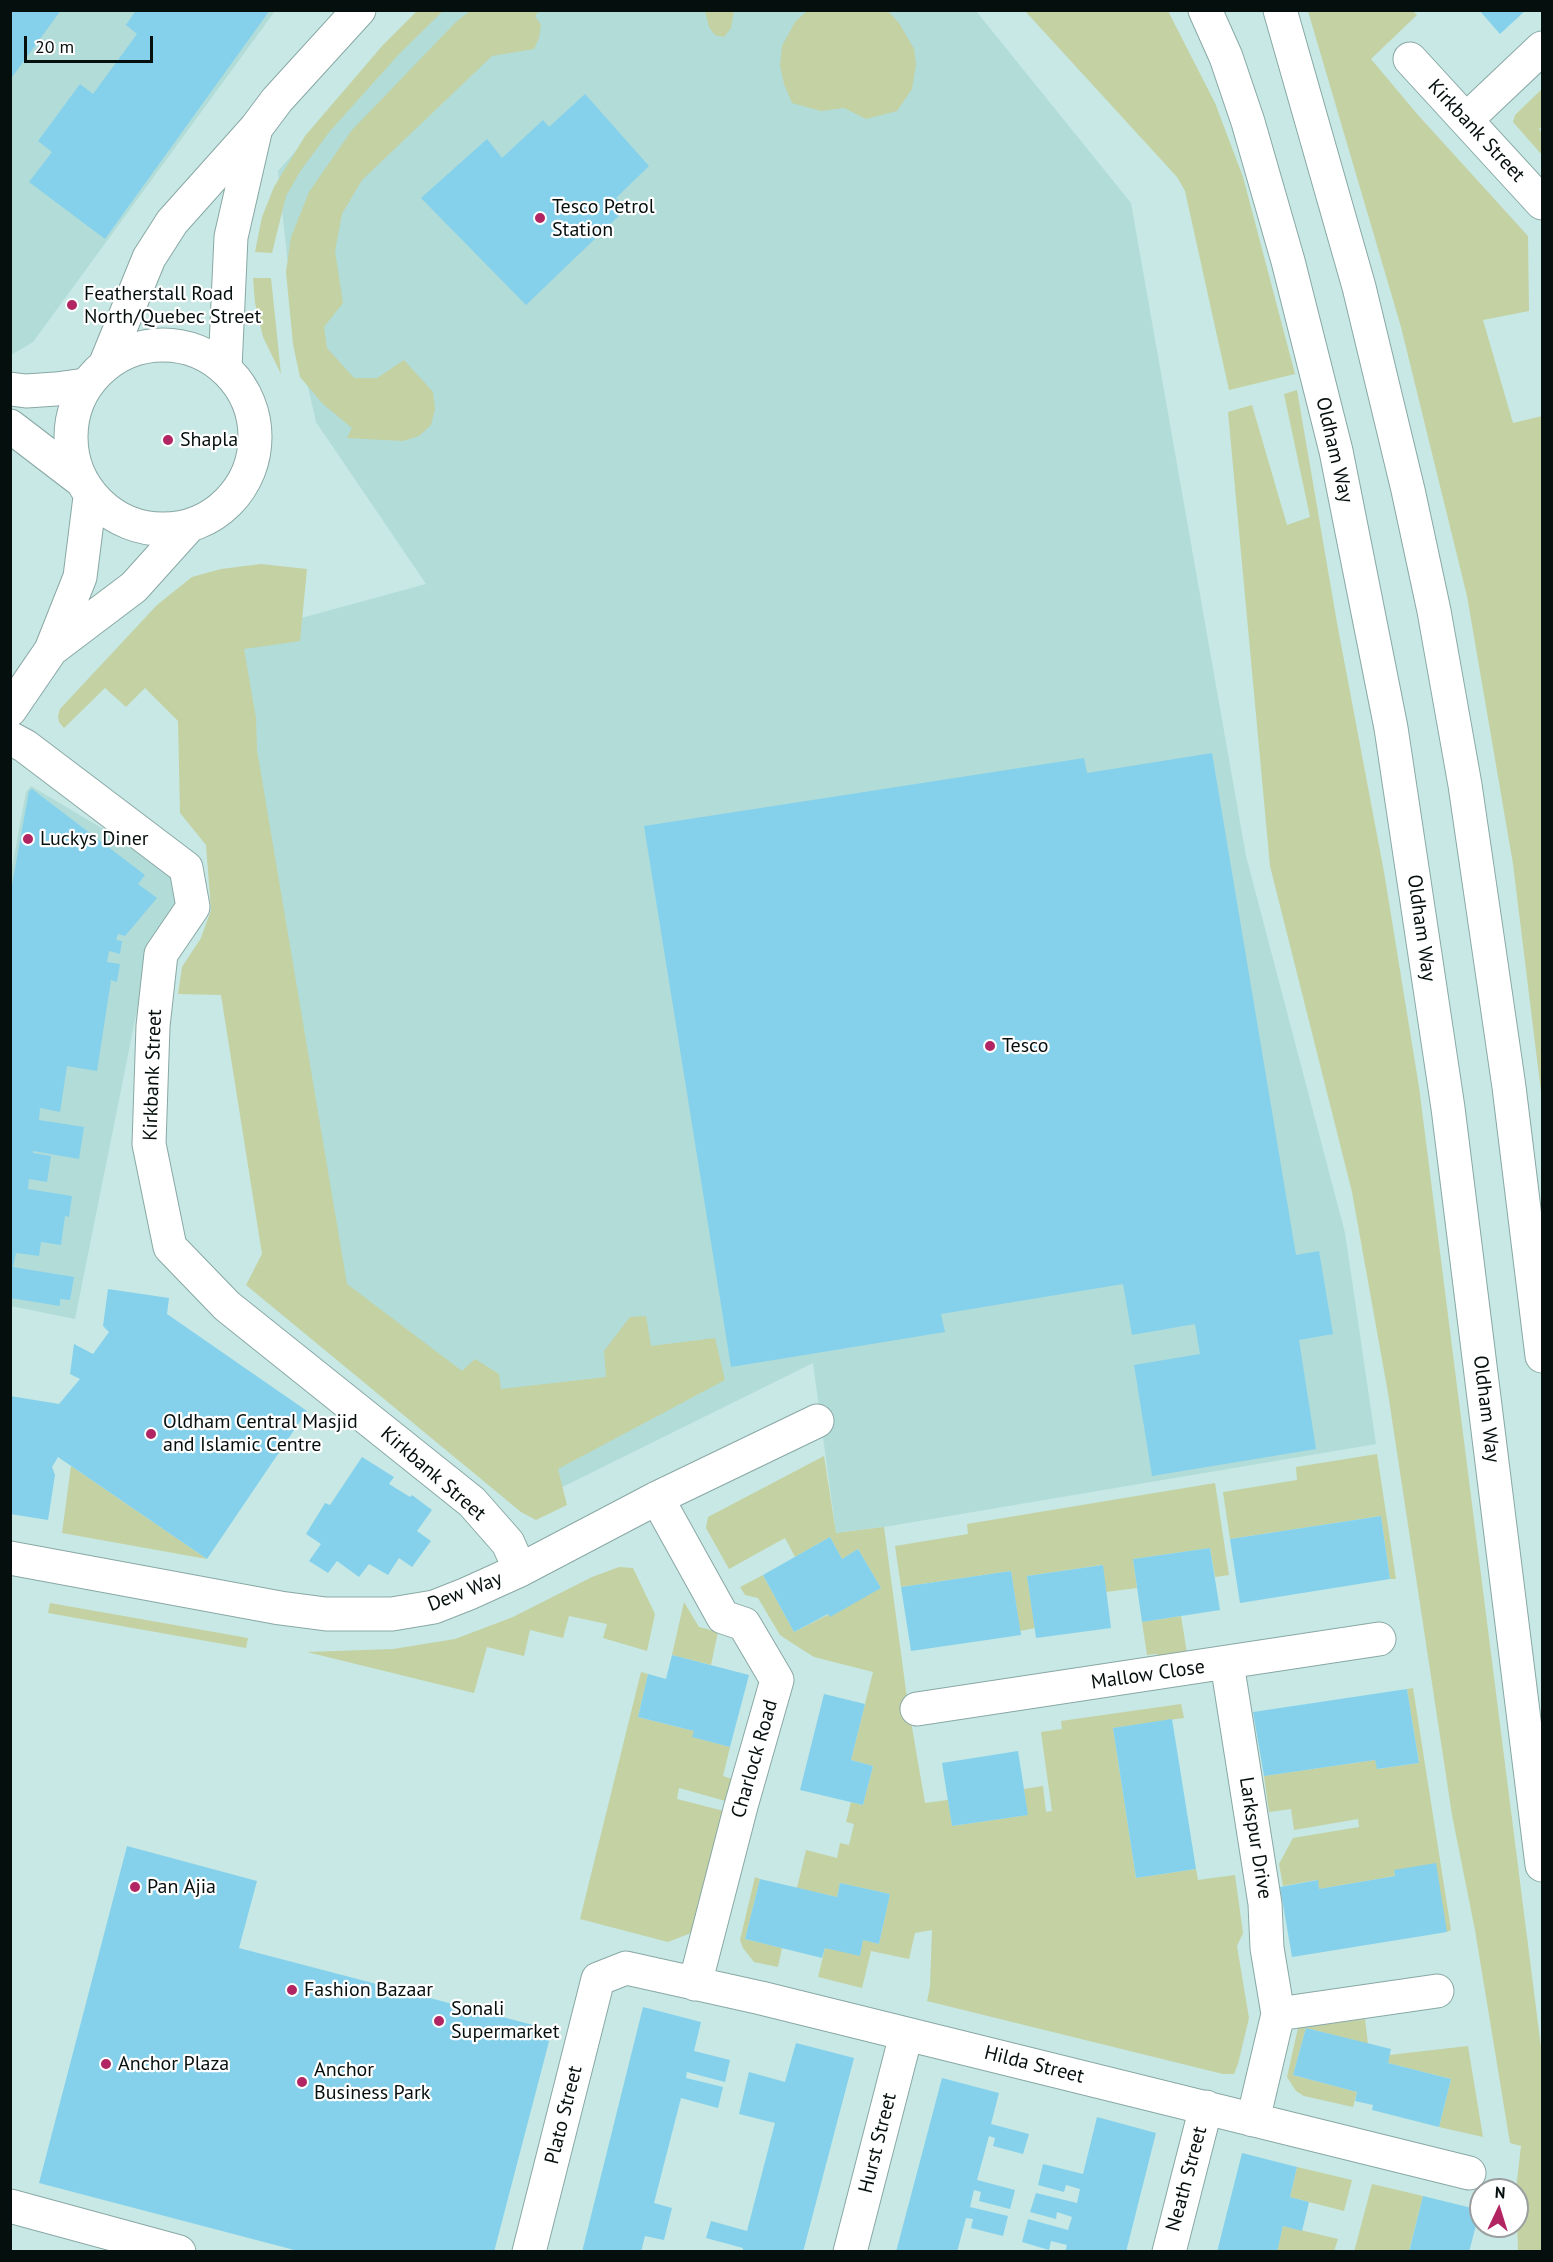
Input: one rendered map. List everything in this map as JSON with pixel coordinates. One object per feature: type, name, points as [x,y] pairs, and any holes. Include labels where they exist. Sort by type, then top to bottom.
[{"type":"main road","points":[[10,710],[51,650],[80,577],[84,488],[70,457],[69,434],[150,258],[172,222],[256,128],[277,100],[359,10]]},
{"type":"main road","name":"Oldham Way","points":[[1205,10],[1226,57],[1248,122],[1288,261],[1336,451],[1392,728],[1448,1108],[1542,1864]]},
{"type":"main road","points":[[1280,10],[1359,287],[1408,490],[1434,610],[1470,819],[1509,1087],[1542,1356]]},
{"type":"main road","points":[[1466,120],[1542,48]]},
{"type":"main road","name":"Kirkbank Street","points":[[1410,59],[1542,203]]},
{"type":"main road","points":[[225,368],[231,237],[256,128]]},
{"type":"main road","points":[[10,389],[56,389],[95,374],[134,348],[166,344],[198,351],[225,368],[240,386],[250,406],[256,436],[251,467],[237,495],[214,515],[188,527],[134,587],[51,650]]},
{"type":"main road","points":[[10,426],[114,515],[142,526],[188,527]]},
{"type":"main road","name":"Kirkbank Street","points":[[10,738],[26,746],[186,868],[193,907],[161,954],[153,1026],[149,1144],[170,1247],[227,1306],[472,1502],[508,1543],[520,1570]]},
{"type":"main road","name":"Dew Way","points":[[10,1558],[280,1608],[326,1614],[392,1614],[434,1607],[520,1570],[657,1498],[817,1421]]},
{"type":"main road","name":"Charlock Road","points":[[657,1498],[723,1617],[744,1624],[777,1680],[741,1806],[695,1984]]},
{"type":"main road","name":"Mallow Close","points":[[917,1709],[1379,1638]]},
{"type":"main road","name":"Larkspur Drive","points":[[1227,1663],[1265,1904],[1267,1948],[1278,2014],[1253,2120]]},
{"type":"main road","name":"Hilda Street","points":[[598,1979],[626,1968],[760,1998],[1469,2173]]},
{"type":"main road","name":"Plato Street","points":[[529,2252],[598,1979]]},
{"type":"main road","points":[[1278,2014],[1437,1991]]},
{"type":"main road","name":"Hurst Street","points":[[850,2252],[906,2035]]},
{"type":"main road","name":"Neath Street","points":[[1168,2252],[1206,2107]]},
{"type":"main road","points":[[10,2206],[179,2252]]},
{"type":"shaded area","points":[[10,11],[275,11],[33,342],[11,355]]},
{"type":"shaded area","points":[[420,11],[976,11],[1131,203],[1246,856],[1345,1233],[1376,1444],[884,1527],[836,1533],[813,1363],[522,1507],[293,1291],[173,653],[426,584],[316,422],[295,330],[278,171]]},
{"type":"shaded area","points":[[31,786],[194,883],[149,950],[75,1319],[11,1306],[10,878],[26,792]]},
{"type":"green space","points":[[418,10],[443,11],[400,53],[330,131],[301,170],[286,196],[272,253],[255,252],[262,217],[274,187],[305,136],[383,45]]},
{"type":"green space","points":[[470,11],[539,11],[535,16],[541,25],[539,38],[534,49],[492,56],[362,180],[342,214],[335,251],[343,303],[324,327],[327,348],[354,378],[377,378],[404,360],[433,392],[435,409],[431,425],[419,436],[403,441],[347,438],[352,428],[323,404],[300,377],[293,344],[286,272],[291,237],[309,192],[352,130],[456,22]]},
{"type":"green space","points":[[705,11],[734,11],[731,28],[724,37],[715,35],[709,27]]},
{"type":"green space","points":[[807,11],[888,11],[899,23],[914,49],[916,64],[912,89],[897,111],[866,119],[844,108],[821,111],[792,103],[784,84],[780,65],[782,46],[795,22]]},
{"type":"green space","points":[[1025,11],[1168,11],[1215,103],[1243,177],[1295,374],[1229,390],[1185,191],[1177,177]]},
{"type":"green space","points":[[1308,11],[1413,11],[1417,15],[1371,59],[1418,115],[1528,236],[1529,311],[1483,320],[1513,423],[1542,416],[1542,1100],[1513,864],[1467,596],[1401,327]]},
{"type":"green space","points":[[1542,89],[1542,126],[1539,129],[1542,133],[1542,155],[1513,122],[1515,115]]},
{"type":"green space","points":[[253,278],[271,278],[281,374],[263,337],[255,303]]},
{"type":"green space","points":[[1297,390],[1337,623],[1384,872],[1419,1087],[1542,2055],[1542,2251],[1518,2251],[1518,2238],[1529,2238],[1529,2178],[1517,2178],[1521,2146],[1510,2143],[1475,1930],[1452,1815],[1388,1393],[1352,1192],[1270,866],[1228,412],[1252,405],[1287,525],[1310,517],[1284,394]]},
{"type":"green space","points":[[261,564],[307,569],[300,641],[244,649],[256,718],[257,750],[347,1284],[462,1371],[475,1359],[499,1374],[501,1389],[606,1377],[604,1351],[630,1317],[646,1316],[651,1346],[715,1338],[725,1380],[558,1469],[567,1505],[536,1520],[521,1512],[246,1285],[262,1254],[221,995],[178,994],[182,967],[201,938],[211,910],[206,845],[180,813],[178,721],[145,688],[126,707],[105,688],[64,728],[59,722],[60,709],[157,605],[192,577],[221,569]]},
{"type":"green space","points":[[1377,1454],[1396,1579],[1390,1579],[1381,1516],[1230,1539],[1223,1492],[1297,1480],[1296,1467]]},
{"type":"green space","points":[[824,1456],[836,1533],[884,1527],[907,1698],[925,1803],[948,1800],[952,1826],[1027,1815],[1024,1789],[1043,1786],[1046,1812],[1052,1811],[1041,1732],[1062,1729],[1061,1721],[1181,1704],[1184,1718],[1113,1728],[1136,1878],[1196,1869],[1198,1880],[1235,1875],[1243,1933],[1237,1946],[1249,2018],[1234,2074],[1223,2074],[927,2001],[930,1987],[932,1930],[915,1933],[909,1959],[871,1951],[862,1988],[818,1977],[825,1948],[860,1955],[863,1940],[879,1944],[890,1894],[840,1883],[837,1897],[797,1888],[806,1850],[837,1858],[840,1843],[849,1845],[854,1824],[846,1822],[851,1802],[863,1805],[873,1766],[851,1760],[873,1672],[814,1657],[795,1645],[780,1635],[758,1598],[745,1595],[740,1587],[763,1575],[794,1632],[881,1588],[858,1549],[842,1559],[830,1537],[795,1557],[785,1538],[729,1569],[706,1528],[708,1517]]},
{"type":"green space","points":[[71,1466],[207,1559],[62,1533]]},
{"type":"green space","points":[[1215,1483],[1229,1575],[1215,1577],[1210,1548],[1133,1559],[1137,1588],[1106,1592],[1102,1565],[1027,1576],[1035,1628],[1020,1631],[1011,1571],[901,1587],[895,1546],[968,1534],[967,1524]]},
{"type":"green space","points":[[619,1567],[633,1568],[655,1614],[647,1651],[603,1638],[607,1624],[569,1616],[563,1638],[530,1630],[524,1656],[487,1647],[474,1693],[307,1652],[393,1649],[455,1639],[513,1617],[592,1577]]},
{"type":"green space","points":[[684,1602],[699,1627],[718,1632],[711,1665],[672,1655]]},
{"type":"green space","points":[[50,1603],[248,1638],[246,1648],[48,1613]]},
{"type":"green space","points":[[1181,1616],[1188,1659],[1164,1662],[1157,1654],[1147,1655],[1142,1622]]},
{"type":"green space","points":[[641,1672],[648,1674],[638,1717],[694,1731],[693,1737],[730,1747],[723,1776],[735,1780],[729,1802],[679,1788],[677,1799],[724,1811],[691,1933],[668,1942],[580,1919]]},
{"type":"green space","points":[[1413,1688],[1451,1930],[1447,1932],[1394,1870],[1395,1876],[1319,1889],[1317,1880],[1283,1886],[1279,1864],[1293,1838],[1359,1827],[1358,1819],[1294,1830],[1291,1809],[1269,1812],[1264,1776],[1375,1760],[1378,1769],[1419,1763],[1407,1689]]},
{"type":"green space","points":[[755,1877],[760,1879],[745,1939],[782,1948],[778,1967],[754,1962],[740,1940]]},
{"type":"green space","points":[[1365,2019],[1368,2044],[1306,2028],[1293,2075],[1357,2092],[1353,2107],[1304,2096],[1296,2091],[1287,2077],[1298,2028]]},
{"type":"green space","points":[[1468,2046],[1483,2137],[1439,2127],[1451,2079],[1388,2063],[1389,2055]]},
{"type":"green space","points":[[1297,2167],[1352,2180],[1344,2211],[1290,2197]]},
{"type":"green space","points":[[1372,2184],[1423,2196],[1409,2251],[1354,2252]]},
{"type":"green space","points":[[1283,2226],[1338,2239],[1334,2251],[1277,2252]]},
{"type":"building","points":[[10,10],[61,10],[10,80]]},
{"type":"building","points":[[136,10],[270,10],[105,239],[29,182],[52,152],[38,141],[80,84],[93,94],[137,34],[126,25]]},
{"type":"building","points":[[1479,10],[1526,10],[1500,34]]},
{"type":"building","points":[[585,94],[649,166],[616,198],[627,208],[526,305],[421,198],[487,139],[502,158],[543,120],[549,127]]},
{"type":"building","name":"Tesco","points":[[1212,753],[1296,1255],[1319,1251],[1333,1334],[1299,1340],[1316,1449],[1152,1476],[1134,1365],[1200,1354],[1195,1324],[1132,1335],[1123,1284],[941,1314],[945,1332],[731,1367],[644,826],[1084,758],[1087,773]]},
{"type":"building","points":[[32,789],[145,875],[138,884],[157,898],[125,936],[118,934],[116,940],[122,941],[120,954],[109,951],[107,962],[120,964],[117,982],[111,980],[97,1071],[67,1066],[60,1112],[40,1108],[39,1120],[84,1127],[79,1159],[33,1151],[33,1153],[51,1156],[47,1182],[29,1179],[28,1189],[72,1196],[69,1217],[65,1216],[61,1245],[41,1242],[39,1256],[16,1253],[13,1267],[74,1277],[70,1300],[60,1299],[60,1306],[10,1298],[10,896],[29,791]]},
{"type":"building","name":"Oldham Central Masjid and Islamic Centre","points":[[108,1289],[169,1298],[167,1314],[307,1411],[207,1559],[58,1457],[52,1467],[55,1475],[48,1520],[10,1514],[10,1396],[59,1404],[80,1379],[70,1374],[74,1344],[93,1354],[109,1332],[103,1326]]},
{"type":"building","points":[[362,1457],[394,1477],[389,1484],[410,1497],[412,1495],[432,1510],[417,1531],[431,1541],[412,1567],[399,1558],[388,1575],[369,1564],[359,1577],[337,1561],[328,1573],[309,1561],[321,1544],[306,1534],[325,1503],[330,1505]]},
{"type":"building","points":[[1381,1516],[1390,1579],[1240,1603],[1230,1539]]},
{"type":"building","points":[[830,1537],[842,1559],[858,1549],[881,1588],[830,1617],[828,1614],[794,1632],[763,1575]]},
{"type":"building","points":[[1210,1548],[1220,1610],[1142,1622],[1133,1559]]},
{"type":"building","points":[[1103,1565],[1111,1628],[1036,1638],[1027,1576]]},
{"type":"building","points":[[1011,1571],[1021,1635],[911,1651],[901,1587]]},
{"type":"building","points":[[672,1655],[749,1675],[730,1747],[692,1737],[694,1731],[638,1717],[648,1674],[666,1679]]},
{"type":"building","points":[[1407,1689],[1419,1763],[1377,1769],[1375,1760],[1264,1776],[1253,1712]]},
{"type":"building","points":[[824,1694],[865,1704],[851,1760],[873,1766],[863,1805],[800,1790]]},
{"type":"building","points":[[1172,1719],[1196,1869],[1136,1878],[1113,1728]]},
{"type":"building","points":[[1018,1751],[1028,1815],[952,1826],[942,1763]]},
{"type":"building","name":"Anchor Business Park","points":[[127,1846],[257,1881],[239,1948],[552,2030],[494,2252],[302,2252],[39,2183]]},
{"type":"building","points":[[1436,1863],[1447,1932],[1292,1957],[1280,1887],[1318,1880],[1319,1889],[1395,1876],[1394,1870]]},
{"type":"building","points":[[760,1879],[837,1897],[840,1883],[890,1894],[879,1944],[863,1940],[860,1956],[825,1948],[822,1958],[745,1939]]},
{"type":"building","points":[[643,2007],[701,2022],[694,2051],[730,2060],[725,2082],[687,2072],[686,2078],[723,2087],[718,2108],[681,2098],[654,2203],[672,2208],[664,2240],[645,2236],[641,2252],[582,2252]]},
{"type":"building","points":[[1306,2028],[1391,2049],[1388,2063],[1451,2079],[1439,2127],[1372,2110],[1373,2105],[1355,2101],[1357,2092],[1293,2075]]},
{"type":"building","points":[[796,2043],[854,2058],[803,2252],[742,2252],[743,2248],[706,2238],[711,2221],[747,2231],[775,2123],[739,2114],[749,2072],[785,2082]]},
{"type":"building","points":[[942,2078],[999,2093],[991,2124],[1029,2134],[1023,2154],[993,2146],[995,2138],[989,2136],[977,2180],[1015,2190],[1010,2209],[979,2201],[981,2192],[974,2190],[970,2207],[1008,2216],[1003,2236],[971,2228],[973,2219],[966,2218],[957,2252],[896,2252]]},
{"type":"building","points":[[1097,2117],[1156,2133],[1126,2252],[1065,2252],[1067,2245],[1051,2241],[1049,2250],[1022,2242],[1028,2219],[1068,2230],[1072,2217],[1057,2212],[1056,2219],[1030,2212],[1036,2193],[1077,2203],[1080,2189],[1066,2185],[1064,2192],[1038,2185],[1043,2164],[1083,2174]]},
{"type":"building","points":[[1242,2153],[1297,2167],[1290,2197],[1309,2202],[1302,2231],[1283,2226],[1277,2252],[1217,2252]]},
{"type":"building","points":[[1423,2196],[1469,2207],[1469,2238],[1473,2238],[1469,2252],[1409,2252]]},
{"type":"place","name":"Tesco Petrol Station","points":[[540,218]]},
{"type":"place","name":"Featherstall Road North/Quebec Street","points":[[72,305]]},
{"type":"place","name":"Shapla","points":[[168,440]]},
{"type":"place","name":"Luckys Diner","points":[[28,839]]},
{"type":"place","name":"Tesco","points":[[990,1046]]},
{"type":"place","name":"Oldham Central Masjid and Islamic Centre","points":[[151,1434]]},
{"type":"place","name":"Pan Ajia","points":[[135,1887]]},
{"type":"place","name":"Fashion Bazaar","points":[[292,1990]]},
{"type":"place","name":"Sonali Supermarket","points":[[439,2021]]},
{"type":"place","name":"Anchor Plaza","points":[[106,2064]]},
{"type":"place","name":"Anchor Business Park","points":[[302,2082]]}]
